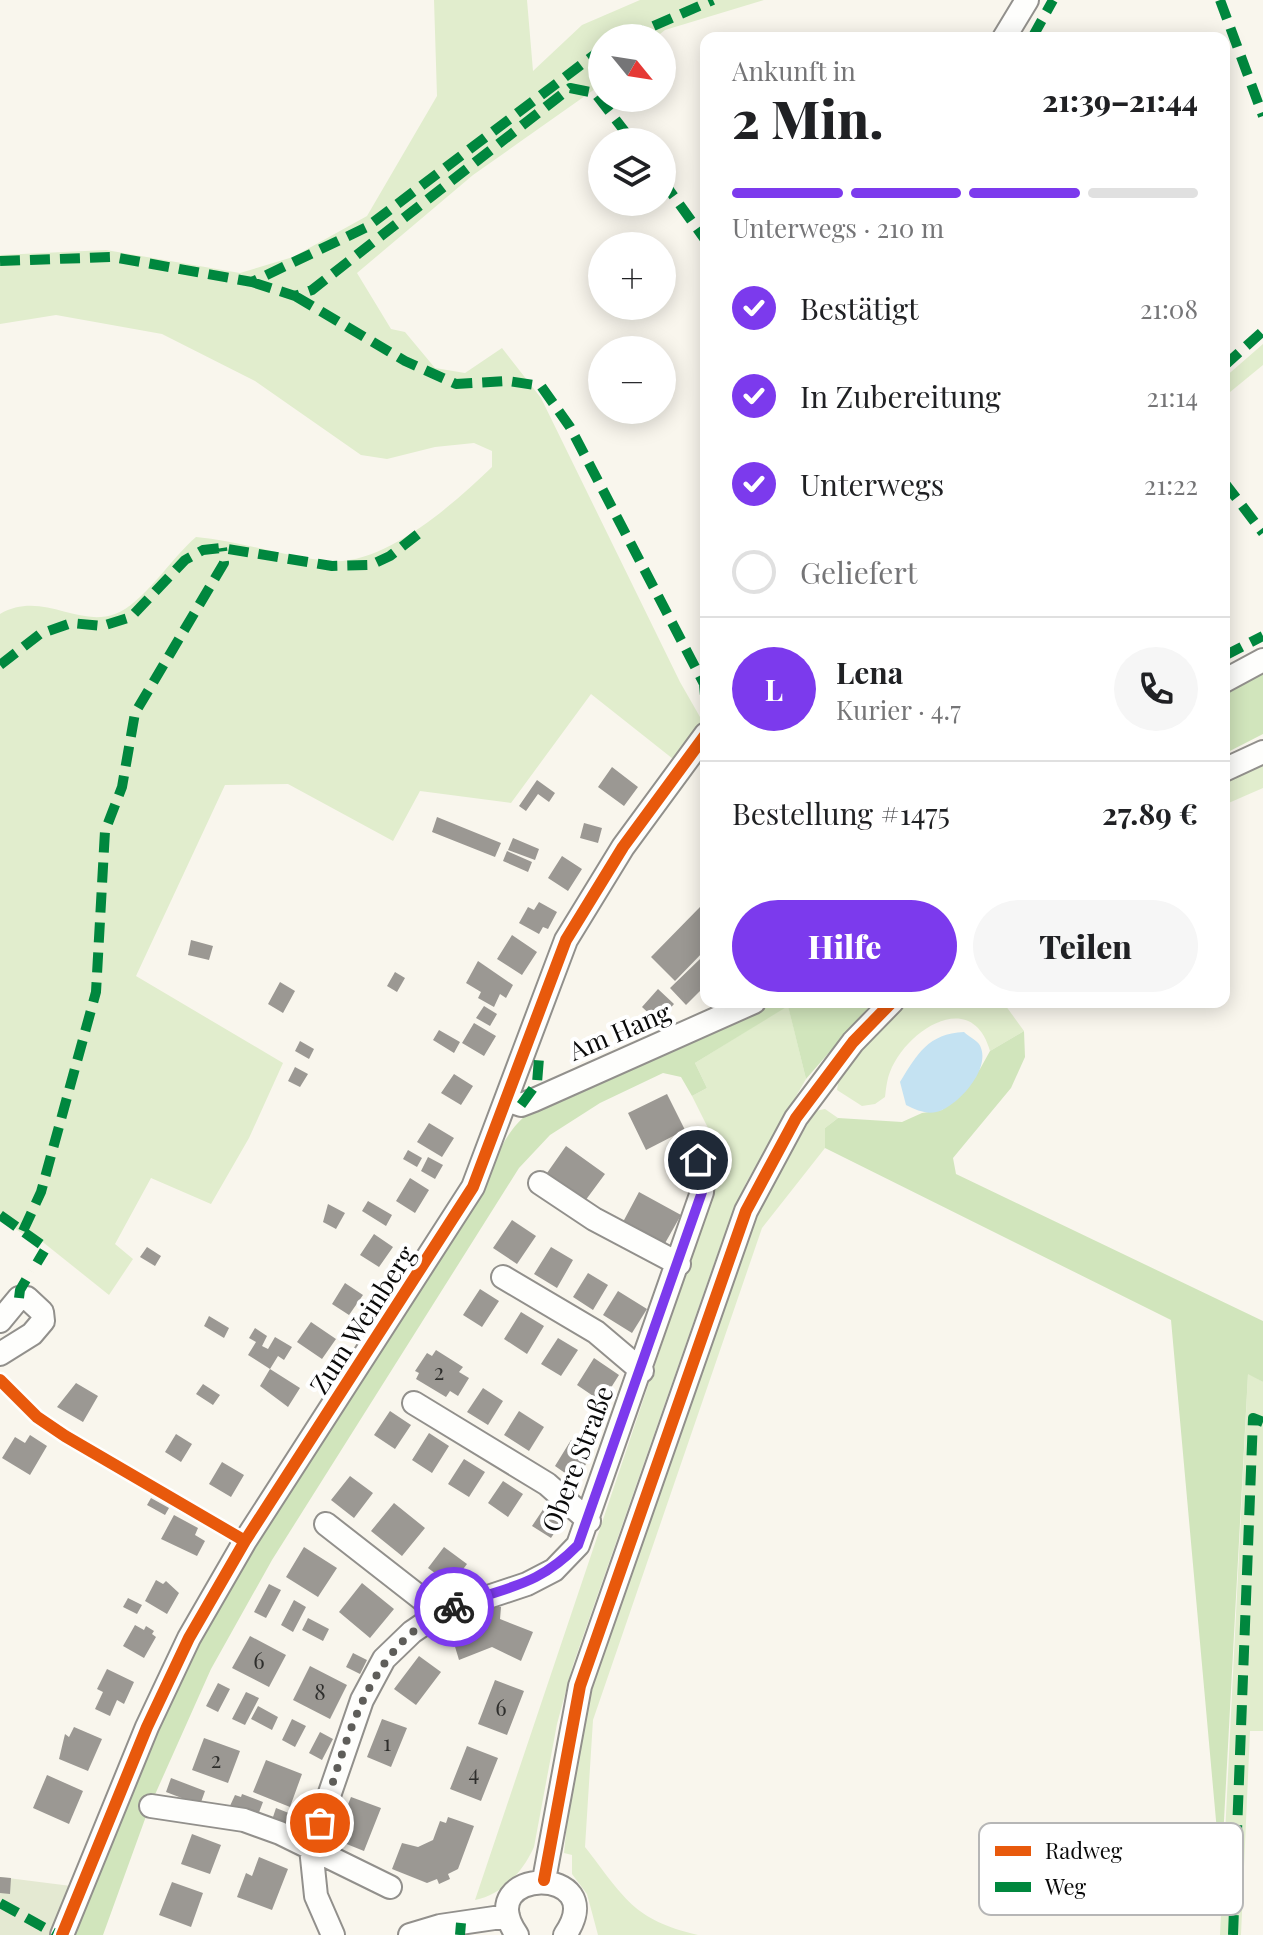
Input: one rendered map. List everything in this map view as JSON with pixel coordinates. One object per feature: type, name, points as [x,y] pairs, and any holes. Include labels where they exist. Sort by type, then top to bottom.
[{"type":"street","points":[[1008,32],[1027,0]]},
{"type":"street","points":[[1230,678],[1263,660]]},
{"type":"street","name":"Zum Weinberg","points":[[62,1935],[147,1727],[189,1638],[245,1541],[473,1187],[566,940],[623,847],[700,742]]},
{"type":"street","points":[[1230,767],[1263,752]]},
{"type":"street","name":"Am Hang","points":[[507,1100],[521,1105],[534,1100],[741,1008]]},
{"type":"street","points":[[544,1880],[580,1686],[746,1211],[796,1118],[853,1042],[886,1008]]},
{"type":"street","name":"Obere Straße","points":[[333,1935],[316,1896],[311,1848],[362,1700],[384,1659],[412,1632],[440,1613],[527,1584],[554,1570],[578,1545],[642,1371],[702,1192],[704,1170],[698,1160]]},
{"type":"street","points":[[540,1183],[594,1219],[679,1264]]},
{"type":"street","points":[[503,1277],[596,1332],[642,1371]]},
{"type":"street","points":[[0,1321],[19,1298],[27,1298],[42,1312],[43,1321],[32,1334],[0,1354]]},
{"type":"street","points":[[414,1403],[547,1484],[589,1521]]},
{"type":"street","points":[[326,1524],[440,1613]]},
{"type":"street","points":[[151,1806],[244,1820],[311,1848],[390,1887]]},
{"type":"street","points":[[410,1935],[440,1926],[512,1926],[517,1890],[525,1884],[544,1880],[554,1882],[570,1896],[574,1916],[566,1935]]},
{"type":"green space","points":[[434,0],[527,0],[533,71],[582,25],[640,0],[764,0],[676,27],[676,24],[588,24],[588,94],[473,175],[357,273],[391,329],[405,332],[435,368],[465,373],[502,348],[541,398],[700,717],[700,763],[692,774],[591,694],[511,803],[420,791],[393,841],[288,784],[225,785],[136,976],[283,1063],[249,1138],[211,1204],[151,1178],[115,1244],[133,1259],[109,1295],[39,1239],[36,1243],[0,1218],[0,614],[30,606],[87,617],[115,614],[147,591],[196,537],[330,561],[351,560],[373,553],[417,529],[459,498],[492,467],[492,451],[474,443],[435,447],[387,459],[361,455],[255,381],[162,334],[56,315],[0,324],[0,255],[106,250],[240,273],[293,257],[367,216],[437,96]]},
{"type":"green space","points":[[1263,344],[1263,365],[1230,392],[1230,373]]},
{"type":"green space","points":[[1263,670],[1263,734],[1230,751],[1230,688]]},
{"type":"green space","points":[[1263,763],[1263,788],[1230,802],[1230,778]]},
{"type":"green space","points":[[751,1008],[785,1008],[695,1063],[707,1088],[692,1096],[681,1077],[663,1073],[600,1103],[550,1135],[519,1168],[272,1560],[211,1669],[149,1808],[103,1935],[73,1935],[148,1745],[211,1620],[322,1435],[479,1195],[512,1129],[548,1098]]},
{"type":"green space","points":[[783,1008],[789,1008],[806,1079],[746,1183],[722,1241],[573,1665],[557,1724],[534,1847],[510,1881],[494,1893],[475,1900],[724,1160],[692,1096],[707,1088],[695,1063]]},
{"type":"green space","points":[[788,1008],[868,1008],[806,1079]]},
{"type":"green space","points":[[899,1008],[1007,1008],[1024,1031],[990,1051],[981,1032],[969,1021],[955,1018],[939,1022],[924,1030],[898,1056],[889,1075],[885,1097],[875,1104],[862,1106],[837,1090],[839,1077]]},
{"type":"green space","points":[[1024,1031],[1025,1057],[1011,1088],[953,1158],[956,1174],[1263,1321],[1263,1382],[1248,1374],[1224,1823],[1216,1823],[1171,1320],[825,1148],[825,1128],[838,1118],[902,1122],[922,1113],[942,1110],[980,1069],[990,1051]]},
{"type":"green space","points":[[825,1109],[838,1118],[825,1128],[825,1148],[762,1228],[593,1720],[585,1847],[621,1893],[644,1914],[698,1935],[598,1935],[587,1894],[572,1874],[572,1855],[564,1853],[574,1752],[591,1686],[757,1213],[815,1111]]},
{"type":"green space","points":[[1248,1373],[1263,1382],[1263,1731],[1250,1731],[1243,1890],[1243,1823],[1226,1823]]},
{"type":"green space","points":[[0,1877],[71,1886],[50,1935],[0,1935]]},
{"type":"green space","points":[[1221,1915],[1242,1915],[1241,1935],[1220,1935]]},
{"type":"water","points":[[964,1032],[979,1044],[982,1053],[978,1072],[966,1091],[938,1112],[924,1112],[906,1105],[900,1082],[919,1054],[941,1037]]},
{"type":"building","points":[[612,767],[638,787],[624,806],[598,787]]},
{"type":"building","points":[[537,780],[555,793],[549,802],[538,794],[526,811],[519,806]]},
{"type":"building","points":[[437,817],[501,843],[495,857],[432,832]]},
{"type":"building","points":[[584,823],[602,828],[598,843],[580,838]]},
{"type":"building","points":[[513,838],[539,849],[535,860],[508,850]]},
{"type":"building","points":[[507,851],[532,862],[528,872],[503,861]]},
{"type":"building","points":[[562,856],[582,869],[568,891],[548,878]]},
{"type":"building","points":[[539,902],[557,912],[548,929],[543,927],[539,934],[519,923],[528,907],[534,910]]},
{"type":"building","points":[[700,907],[700,955],[675,981],[651,957]]},
{"type":"building","points":[[512,935],[537,952],[522,975],[497,959]]},
{"type":"building","points":[[191,940],[213,946],[209,960],[188,955]]},
{"type":"building","points":[[700,959],[700,991],[686,1005],[670,988]]},
{"type":"building","points":[[478,961],[513,985],[506,998],[500,994],[494,1007],[478,998],[481,992],[466,983]]},
{"type":"building","points":[[395,972],[405,978],[397,992],[387,986]]},
{"type":"building","points":[[280,982],[295,991],[283,1013],[268,1004]]},
{"type":"building","points":[[658,989],[674,1004],[658,1022],[642,1007]]},
{"type":"building","points":[[484,1006],[497,1014],[490,1026],[476,1018]]},
{"type":"building","points":[[474,1023],[496,1036],[484,1056],[462,1043]]},
{"type":"building","points":[[439,1030],[460,1042],[454,1053],[433,1040]]},
{"type":"building","points":[[300,1041],[314,1049],[309,1059],[295,1051]]},
{"type":"building","points":[[295,1067],[308,1074],[300,1087],[288,1081]]},
{"type":"building","points":[[454,1074],[473,1086],[461,1105],[441,1093]]},
{"type":"building","points":[[667,1094],[685,1130],[646,1150],[628,1113]]},
{"type":"building","points":[[429,1123],[454,1138],[442,1157],[417,1142]]},
{"type":"building","points":[[566,1146],[605,1174],[585,1201],[547,1173]]},
{"type":"building","points":[[408,1150],[422,1158],[417,1167],[403,1159]]},
{"type":"building","points":[[428,1157],[443,1165],[435,1179],[421,1171]]},
{"type":"building","points":[[410,1178],[429,1190],[415,1213],[396,1201]]},
{"type":"building","points":[[639,1192],[681,1215],[664,1245],[623,1222]]},
{"type":"building","points":[[368,1201],[392,1215],[386,1226],[362,1211]]},
{"type":"building","points":[[328,1204],[345,1213],[336,1229],[323,1222]]},
{"type":"building","points":[[512,1220],[536,1236],[517,1264],[493,1248]]},
{"type":"building","points":[[374,1234],[393,1247],[379,1267],[360,1255]]},
{"type":"building","points":[[147,1247],[161,1256],[155,1266],[140,1257]]},
{"type":"building","points":[[551,1247],[573,1260],[557,1288],[534,1274]]},
{"type":"building","points":[[588,1273],[608,1285],[593,1310],[573,1297]]},
{"type":"building","points":[[345,1283],[363,1295],[349,1315],[332,1304]]},
{"type":"building","points":[[480,1289],[499,1301],[482,1327],[463,1315]]},
{"type":"building","points":[[618,1291],[647,1309],[632,1333],[603,1315]]},
{"type":"building","points":[[521,1312],[544,1326],[527,1354],[504,1339]]},
{"type":"building","points":[[209,1316],[229,1328],[224,1338],[204,1326]]},
{"type":"building","points":[[311,1322],[336,1339],[322,1359],[297,1342]]},
{"type":"building","points":[[255,1328],[267,1336],[262,1346],[268,1349],[275,1337],[292,1347],[284,1360],[278,1356],[270,1369],[248,1355],[256,1342],[249,1338]]},
{"type":"building","points":[[558,1338],[578,1350],[561,1376],[541,1364]]},
{"type":"building","points":[[436,1350],[463,1367],[459,1372],[469,1378],[458,1396],[450,1391],[446,1397],[416,1379],[419,1373],[415,1371],[427,1353],[432,1356]]},
{"type":"building","points":[[594,1358],[619,1375],[602,1402],[577,1385]]},
{"type":"building","points":[[270,1369],[300,1388],[288,1407],[260,1386]]},
{"type":"building","points":[[76,1383],[98,1396],[83,1422],[57,1407]]},
{"type":"building","points":[[203,1384],[220,1395],[213,1405],[196,1394]]},
{"type":"building","points":[[483,1388],[503,1401],[488,1425],[467,1412]]},
{"type":"building","points":[[390,1411],[411,1425],[395,1449],[374,1435]]},
{"type":"building","points":[[519,1411],[544,1427],[529,1451],[504,1435]]},
{"type":"building","points":[[429,1433],[449,1446],[432,1473],[412,1460]]},
{"type":"building","points":[[176,1434],[192,1444],[181,1462],[165,1452]]},
{"type":"building","points":[[30,1435],[47,1446],[30,1475],[2,1458],[15,1437],[25,1443]]},
{"type":"building","points":[[571,1440],[593,1454],[575,1480],[555,1466]]},
{"type":"building","points":[[464,1459],[485,1472],[469,1497],[448,1484]]},
{"type":"building","points":[[222,1462],[244,1475],[231,1497],[209,1484]]},
{"type":"building","points":[[350,1476],[373,1493],[354,1518],[331,1500]]},
{"type":"building","points":[[503,1481],[523,1494],[508,1517],[488,1503]]},
{"type":"building","points":[[151,1498],[169,1508],[165,1515],[147,1505]]},
{"type":"building","points":[[394,1503],[425,1528],[402,1556],[371,1531]]},
{"type":"building","points":[[544,1508],[562,1521],[551,1538],[532,1526]]},
{"type":"building","points":[[174,1515],[198,1528],[195,1535],[205,1541],[197,1556],[161,1539]]},
{"type":"building","points":[[304,1547],[337,1568],[318,1597],[286,1577]]},
{"type":"building","points":[[444,1547],[467,1564],[451,1585],[428,1568]]},
{"type":"building","points":[[156,1580],[163,1584],[166,1581],[179,1593],[167,1614],[145,1601]]},
{"type":"building","points":[[362,1583],[394,1609],[370,1638],[339,1612]]},
{"type":"building","points":[[269,1584],[281,1590],[266,1618],[254,1612]]},
{"type":"building","points":[[128,1598],[142,1605],[137,1614],[123,1607]]},
{"type":"building","points":[[294,1600],[306,1607],[293,1632],[281,1625]]},
{"type":"building","points":[[486,1607],[501,1607],[500,1619],[533,1632],[521,1661],[492,1647],[459,1660],[450,1630],[486,1617]]},
{"type":"building","points":[[308,1618],[329,1629],[323,1641],[302,1630]]},
{"type":"building","points":[[135,1625],[144,1630],[146,1626],[154,1631],[152,1634],[156,1637],[144,1658],[123,1646]]},
{"type":"building","points":[[250,1636],[286,1655],[269,1687],[232,1668]]},
{"type":"building","points":[[353,1653],[367,1660],[360,1674],[346,1667]]},
{"type":"building","points":[[419,1656],[441,1672],[416,1705],[394,1689]]},
{"type":"building","points":[[310,1666],[347,1685],[330,1719],[293,1700]]},
{"type":"building","points":[[107,1669],[134,1682],[124,1704],[117,1700],[110,1716],[95,1709],[103,1692],[97,1689]]},
{"type":"building","points":[[495,1680],[524,1691],[507,1735],[478,1724]]},
{"type":"building","points":[[218,1683],[230,1689],[218,1712],[206,1706]]},
{"type":"building","points":[[246,1692],[259,1698],[245,1725],[232,1719]]},
{"type":"building","points":[[258,1706],[278,1717],[272,1730],[251,1719]]},
{"type":"building","points":[[292,1719],[306,1726],[295,1747],[282,1740]]},
{"type":"building","points":[[382,1719],[407,1728],[391,1767],[367,1757]]},
{"type":"building","points":[[74,1727],[102,1739],[88,1771],[59,1759],[65,1734],[69,1737]]},
{"type":"building","points":[[320,1732],[333,1739],[322,1760],[309,1753]]},
{"type":"building","points":[[204,1738],[240,1751],[228,1783],[192,1770]]},
{"type":"building","points":[[467,1746],[498,1758],[481,1801],[450,1789]]},
{"type":"building","points":[[266,1760],[302,1774],[290,1807],[253,1792]]},
{"type":"building","points":[[47,1775],[83,1791],[69,1824],[33,1808]]},
{"type":"building","points":[[171,1778],[205,1791],[200,1805],[166,1792]]},
{"type":"building","points":[[242,1794],[263,1802],[258,1815],[229,1808],[235,1795],[241,1797]]},
{"type":"building","points":[[351,1797],[381,1808],[364,1851],[334,1839]]},
{"type":"building","points":[[276,1808],[304,1819],[300,1831],[272,1820]]},
{"type":"building","points":[[448,1817],[474,1826],[458,1869],[448,1874],[450,1879],[439,1884],[437,1879],[427,1883],[392,1869],[402,1843],[418,1847],[433,1840],[440,1821],[446,1823]]},
{"type":"building","points":[[192,1834],[221,1845],[210,1874],[181,1864]]},
{"type":"building","points":[[259,1857],[288,1869],[272,1910],[237,1897],[246,1873],[252,1876]]},
{"type":"building","points":[[0,1877],[11,1878],[10,1894],[0,1893]]},
{"type":"building","points":[[172,1882],[203,1893],[191,1927],[159,1915]]},
{"type":"marked path","points":[[658,24],[713,0]]},
{"type":"marked path","points":[[1035,32],[1053,0]]},
{"type":"marked path","points":[[1220,0],[1263,116]]},
{"type":"marked path","points":[[0,261],[113,257],[252,282],[367,227],[588,60]]},
{"type":"marked path","points":[[252,282],[295,296],[312,290],[570,88],[595,93],[622,128]]},
{"type":"marked path","points":[[676,199],[700,233]]},
{"type":"marked path","points":[[295,296],[405,361],[456,384],[508,381],[541,386],[570,427],[700,676]]},
{"type":"marked path","points":[[1230,361],[1263,331]]},
{"type":"marked path","points":[[1230,490],[1263,533]]},
{"type":"marked path","points":[[0,665],[40,634],[71,623],[102,626],[131,617],[185,560],[203,550],[222,548],[332,566],[371,565],[390,556],[418,534]]},
{"type":"marked path","points":[[23,1231],[41,1192],[96,992],[105,831],[122,787],[135,713],[224,563],[222,548]]},
{"type":"marked path","points":[[1230,653],[1263,636]]},
{"type":"marked path","points":[[521,1105],[537,1083],[539,1058]]},
{"type":"marked path","points":[[0,1215],[46,1248],[37,1263]]},
{"type":"marked path","points":[[19,1298],[31,1271]]},
{"type":"marked path","points":[[1237,1823],[1253,1418],[1263,1422]]},
{"type":"marked path","points":[[0,1903],[54,1933]]},
{"type":"marked path","points":[[1233,1935],[1234,1915]]},
{"type":"marked path","points":[[460,1935],[461,1923]]},
{"type":"cycle path","points":[[62,1935],[147,1727],[189,1638],[245,1541],[473,1187],[566,940],[623,847],[700,742]]},
{"type":"cycle path","points":[[544,1880],[580,1686],[746,1211],[796,1118],[853,1042],[886,1008]]},
{"type":"cycle path","points":[[0,1380],[37,1417],[65,1436],[245,1541]]},
{"type":"way so far","points":[[320,1823],[362,1700],[384,1659],[412,1632],[454,1607]]},
{"type":"route","points":[[454,1607],[527,1584],[554,1570],[578,1545],[589,1521],[702,1192],[704,1170],[698,1160]]}]
